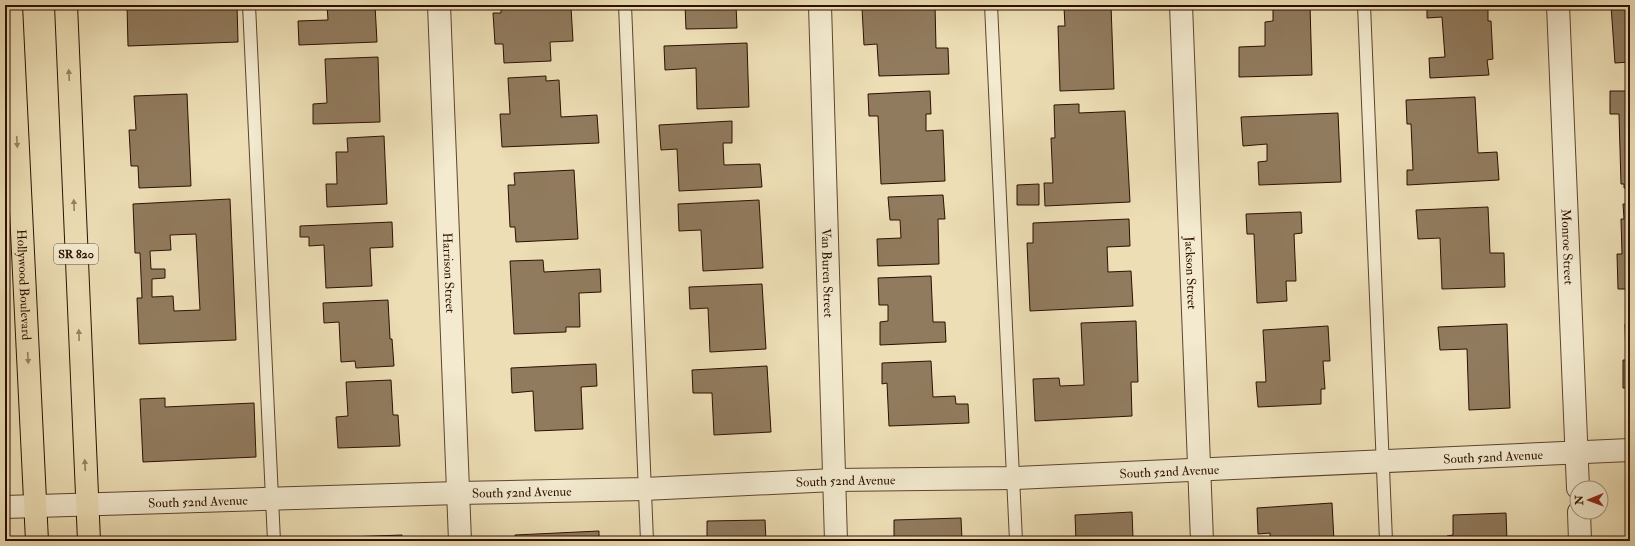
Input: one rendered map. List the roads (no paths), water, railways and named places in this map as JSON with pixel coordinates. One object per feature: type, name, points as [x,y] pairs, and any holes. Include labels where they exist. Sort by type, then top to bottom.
[{"type":"highway","name":"Hollywood Boulevard","points":[[11,5],[37,541]]},
{"type":"highway","name":"SR 820","points":[[66,5],[86,504],[89,541]]},
{"type":"street","name":"Harrison Street","points":[[439,5],[460,541]]},
{"type":"street","name":"Van Buren Street","points":[[820,5],[836,541]]},
{"type":"street","name":"Jackson Street","points":[[1181,5],[1202,541]]},
{"type":"street","name":"Monroe Street","points":[[1558,5],[1578,480]]},
{"type":"street","name":"South 52nd Avenue","points":[[5,507],[273,498],[644,489],[834,480],[1014,478],[1630,450]]},
{"type":"street","points":[[1579,520],[1580,541]]},
{"type":"lane","points":[[249,5],[274,541]]},
{"type":"lane","points":[[626,5],[646,541]]},
{"type":"lane","points":[[991,5],[1006,354],[1014,478],[1016,541]]},
{"type":"lane","points":[[1364,5],[1386,541]]}]
